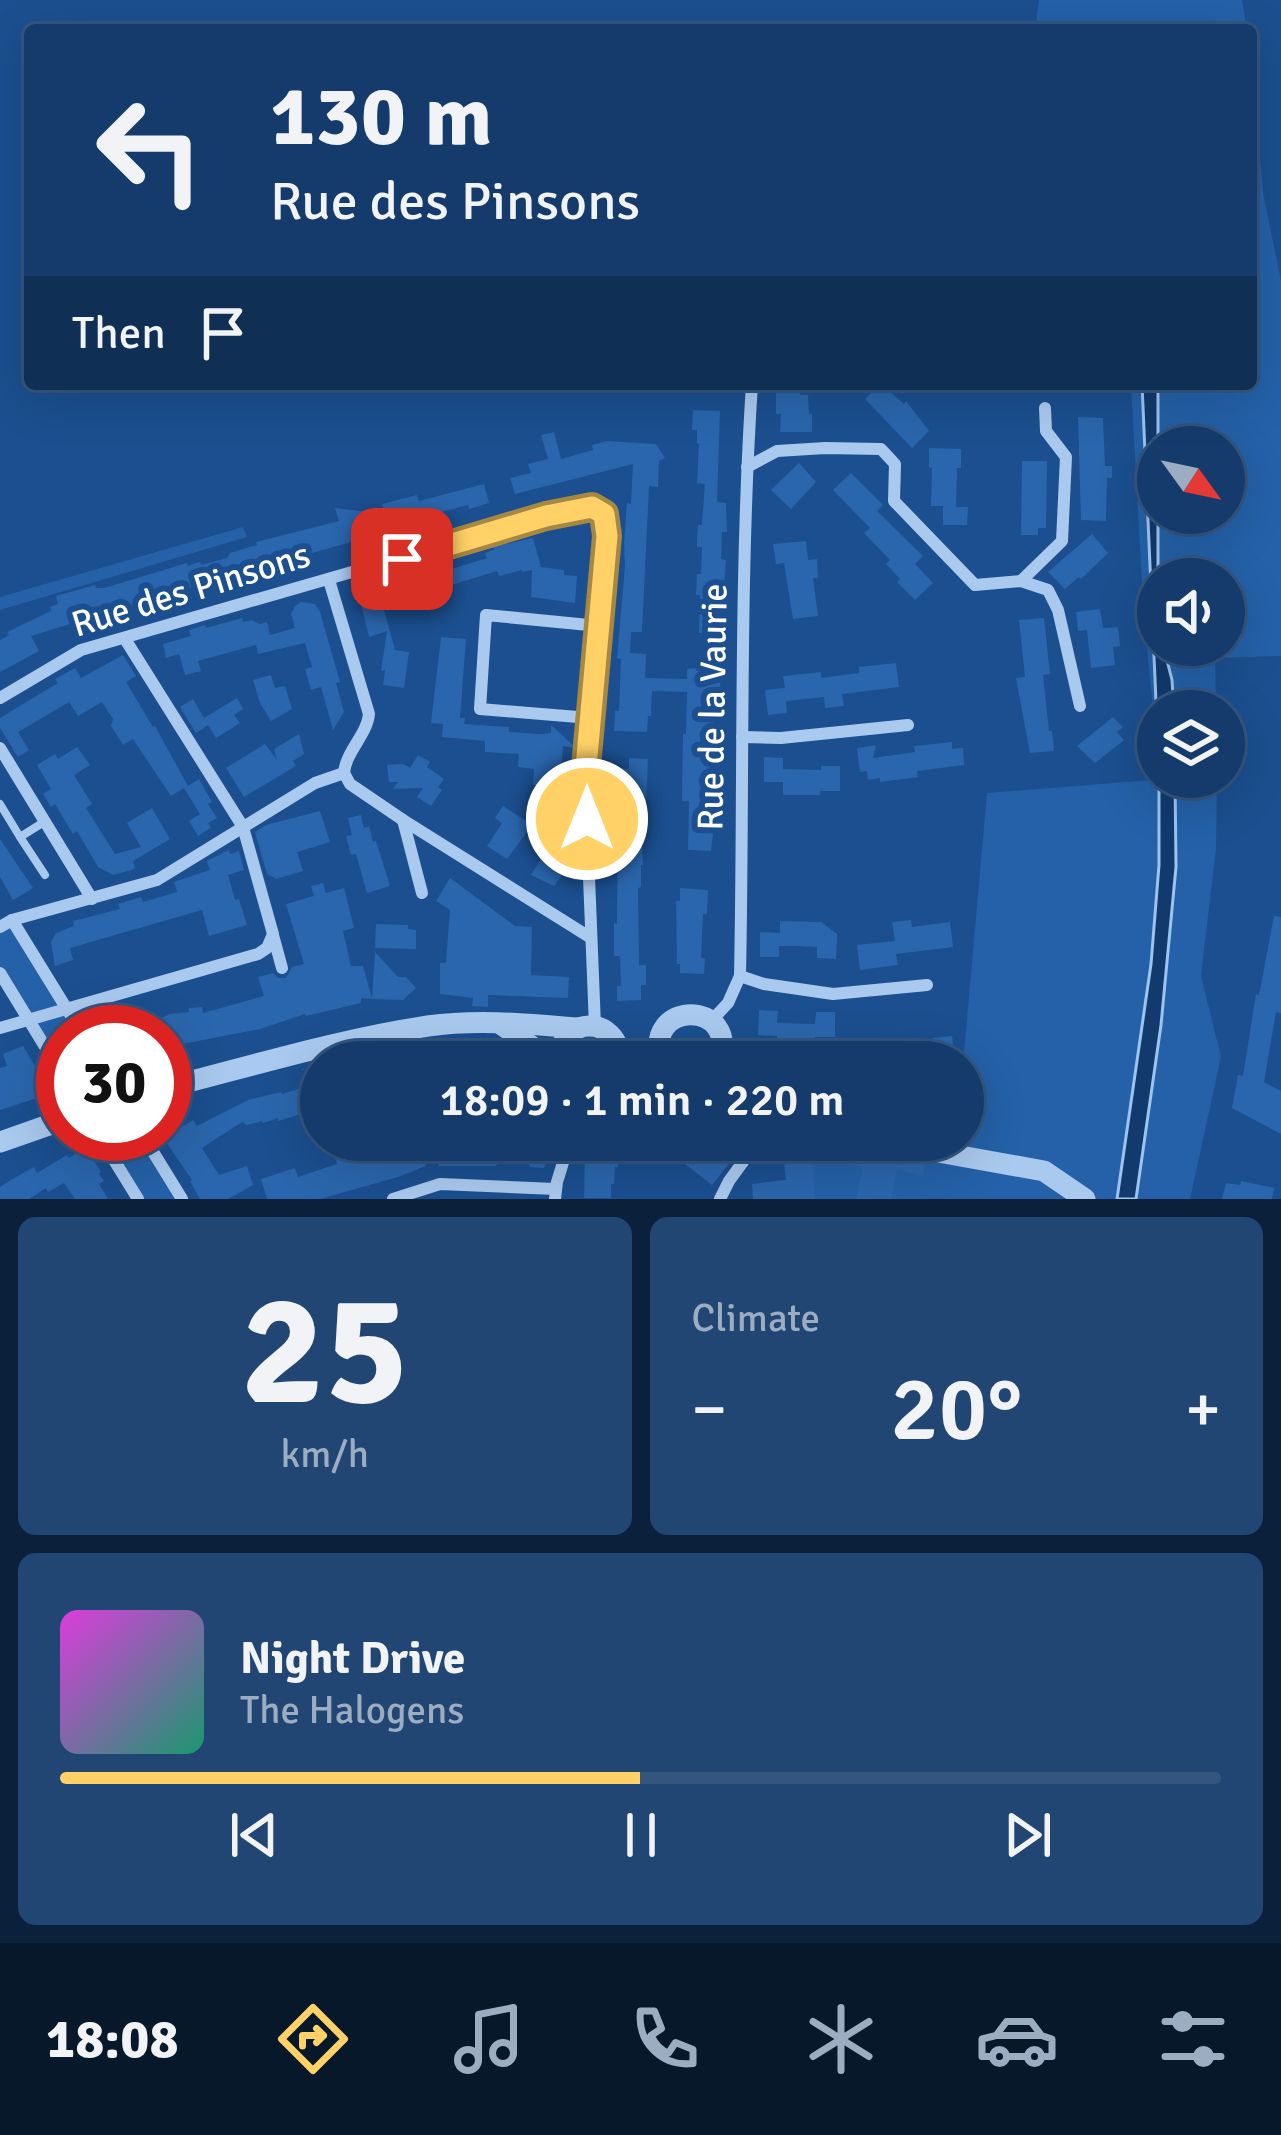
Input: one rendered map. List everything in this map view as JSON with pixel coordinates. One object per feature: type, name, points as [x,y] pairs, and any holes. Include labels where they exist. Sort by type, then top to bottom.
[{"type":"street","name":"Rue de la Vaurie","points":[[740,976],[752,390]]},
{"type":"street","points":[[1021,581],[1062,541],[1066,457],[1046,431],[1045,408]]},
{"type":"street","points":[[747,467],[777,451],[881,449],[895,464],[893,501],[974,585],[1021,581],[1048,590],[1058,610],[1080,706]]},
{"type":"street","name":"Rue des Pinsons","points":[[0,698],[81,650],[546,516],[592,507],[604,514],[607,536],[585,778],[591,938],[586,1027]]},
{"type":"street","points":[[329,580],[369,713],[348,756],[344,773],[350,784],[591,938]]},
{"type":"street","points":[[590,718],[480,709],[486,615],[599,626]]},
{"type":"street","points":[[125,639],[243,827],[282,968]]},
{"type":"street","points":[[742,737],[781,738],[908,725]]},
{"type":"street","points":[[0,748],[92,899]]},
{"type":"street","points":[[64,1005],[6,924],[157,880],[315,783],[344,773]]},
{"type":"street","points":[[403,820],[422,893]]},
{"type":"street","points":[[409,842],[424,833]]},
{"type":"street","points":[[258,954],[273,934]]},
{"type":"street","points":[[77,1005],[277,950]]},
{"type":"street","points":[[0,973],[36,1032]]},
{"type":"street","points":[[711,1021],[728,1003],[740,976],[833,994],[927,985]]},
{"type":"street","points":[[658,1041],[669,1021],[701,1015],[711,1021],[723,1041]]},
{"type":"street","points":[[0,1028],[36,1019]]},
{"type":"street","points":[[496,1022],[524,1041]]},
{"type":"street","points":[[192,1081],[429,1026],[496,1022],[586,1027],[610,1034],[613,1041]]},
{"type":"street","points":[[565,1041],[586,1027]]},
{"type":"street","points":[[639,1041],[662,1030]]},
{"type":"street","points":[[0,1142],[36,1129]]},
{"type":"street","points":[[115,1161],[138,1199]]},
{"type":"street","points":[[159,1161],[182,1199]]},
{"type":"street","points":[[393,1199],[440,1184],[556,1194],[565,1161]]},
{"type":"street","points":[[720,1199],[743,1161]]},
{"type":"street","points":[[984,1161],[1044,1172],[1085,1199]]},
{"type":"lane","points":[[0,804],[45,875]]},
{"type":"lane","points":[[20,837],[45,821]]},
{"type":"shaded area","points":[[1039,0],[1242,0],[1246,24],[1036,24]]},
{"type":"shaded area","points":[[1257,124],[1263,193],[1281,281],[1281,656],[1245,657],[1245,558],[1141,558],[1139,534],[1245,534],[1245,426],[1137,426],[1137,492],[1131,390],[1257,390]]},
{"type":"shaded area","points":[[1142,390],[1158,390],[1158,426],[1144,426]]},
{"type":"shaded area","points":[[243,527],[247,537],[0,610],[0,597]]},
{"type":"shaded area","points":[[1149,534],[1158,534],[1158,558],[1150,558]]},
{"type":"shaded area","points":[[1149,666],[1215,666],[1216,690],[1151,690]]},
{"type":"shaded area","points":[[1154,666],[1168,666],[1173,690],[1155,690]]},
{"type":"shaded area","points":[[1137,781],[1137,798],[1217,798],[1216,848],[1201,976],[1221,1057],[1190,1199],[801,1199],[797,1161],[984,1161],[984,1041],[965,1041],[987,793]]},
{"type":"shaded area","points":[[1159,798],[1175,798],[1176,867],[1161,1025],[1136,1199],[1117,1199],[1151,964]]},
{"type":"shaded area","points":[[12,920],[64,1005],[36,1005],[36,1032],[0,973],[0,927]]},
{"type":"shaded area","points":[[115,1161],[159,1161],[182,1199],[138,1199]]},
{"type":"building","points":[[776,390],[801,390],[800,395],[808,395],[812,432],[780,432],[781,414],[776,414]]},
{"type":"building","points":[[875,390],[888,390],[904,404],[906,401],[929,431],[912,448],[865,399]]},
{"type":"building","points":[[693,410],[720,411],[717,502],[726,503],[727,532],[722,532],[721,559],[726,560],[721,633],[699,633],[700,595],[696,595],[702,547],[697,547],[697,538],[705,484],[697,483],[699,444],[697,430],[692,430]]},
{"type":"building","points":[[1078,417],[1103,418],[1105,466],[1112,466],[1112,478],[1107,478],[1106,521],[1081,520]]},
{"type":"building","points":[[554,432],[561,459],[607,441],[656,444],[665,458],[659,461],[658,487],[649,486],[642,632],[631,632],[630,653],[646,654],[645,678],[687,679],[687,669],[698,668],[699,656],[721,657],[720,691],[715,691],[712,787],[707,786],[706,817],[715,817],[711,851],[688,850],[689,801],[682,801],[687,692],[652,691],[647,732],[614,731],[633,464],[515,494],[510,478],[531,473],[528,464],[548,459],[541,435]]},
{"type":"building","points":[[929,448],[961,449],[956,507],[968,507],[967,525],[943,525],[943,506],[931,506]]},
{"type":"building","points":[[1022,461],[1047,461],[1046,528],[1038,528],[1038,535],[1021,535]]},
{"type":"building","points":[[799,463],[816,482],[791,509],[771,490]]},
{"type":"building","points":[[851,473],[883,505],[877,511],[923,556],[915,564],[933,583],[915,600],[897,582],[900,579],[886,564],[890,560],[864,533],[870,528],[833,490]]},
{"type":"building","points":[[484,484],[489,503],[425,516],[426,521],[377,533],[353,533],[355,541],[250,570],[239,575],[241,579],[214,587],[212,582],[183,590],[186,602],[142,615],[139,604],[100,615],[102,621],[74,629],[73,623],[31,636],[39,651],[0,672],[0,640],[51,611],[58,604],[56,596],[95,585],[104,588],[187,563],[201,565],[227,558],[256,542],[339,521],[335,508],[385,514],[382,504],[417,495],[419,501]]},
{"type":"building","points":[[1092,534],[1108,553],[1065,589],[1048,572]]},
{"type":"building","points":[[533,538],[541,567],[577,576],[575,603],[531,597],[532,570],[522,570],[499,576],[497,571],[383,606],[395,650],[409,652],[404,688],[383,685],[387,631],[369,637],[357,588],[447,564],[448,570],[487,558],[485,553],[493,547]]},
{"type":"building","points":[[806,541],[808,560],[817,559],[818,578],[813,578],[818,616],[793,619],[784,563],[776,564],[773,544]]},
{"type":"building","points":[[301,602],[315,604],[320,612],[340,682],[336,683],[344,712],[333,730],[321,687],[311,690],[305,669],[312,667],[305,643],[258,654],[256,645],[198,661],[201,671],[185,675],[179,654],[166,658],[163,644],[191,636],[189,630],[205,625],[242,618],[243,622],[267,622],[270,635],[295,628],[291,614]]},
{"type":"building","points":[[1100,609],[1103,628],[1118,627],[1120,646],[1113,647],[1115,665],[1091,668],[1087,630],[1078,631],[1076,612]]},
{"type":"building","points":[[1044,618],[1050,674],[1043,675],[1054,751],[1030,753],[1016,678],[1025,677],[1019,620]]},
{"type":"building","points":[[441,637],[466,639],[460,718],[465,718],[464,724],[539,734],[551,733],[551,725],[576,748],[563,746],[558,807],[537,805],[534,769],[518,767],[519,754],[485,752],[485,741],[442,737],[443,724],[431,723]]},
{"type":"building","points":[[123,655],[136,676],[126,682],[188,786],[199,779],[212,802],[208,804],[217,818],[198,836],[189,821],[200,814],[184,788],[171,796],[133,739],[123,745],[102,702],[78,716],[69,702],[18,732],[29,750],[18,757],[0,728],[0,718],[58,683],[55,679],[75,668],[81,678]]},
{"type":"building","points":[[896,663],[899,687],[842,694],[844,706],[825,708],[824,697],[786,701],[787,713],[768,715],[765,690],[785,688],[783,676],[821,672],[821,678]]},
{"type":"building","points":[[271,675],[275,688],[285,686],[292,709],[271,721],[253,680]]},
{"type":"building","points":[[237,698],[243,709],[234,715],[240,723],[216,738],[208,725],[196,733],[180,707],[193,699],[204,718]]},
{"type":"building","points":[[1113,717],[1123,727],[1117,732],[1124,740],[1095,763],[1077,746]]},
{"type":"building","points":[[299,734],[304,754],[293,761],[296,766],[244,797],[226,768],[265,744],[277,760],[274,749]]},
{"type":"building","points":[[952,742],[952,749],[963,748],[964,765],[880,782],[880,778],[868,780],[867,771],[860,772],[857,748],[876,745],[873,758],[915,752],[914,746]]},
{"type":"building","points":[[77,747],[90,765],[74,775],[92,804],[86,808],[115,854],[141,847],[127,823],[152,808],[170,839],[133,861],[135,869],[113,875],[98,867],[77,831],[73,834],[43,794],[51,789],[37,765]]},
{"type":"building","points":[[418,755],[444,779],[431,806],[417,797],[423,788],[393,789],[398,782],[389,782],[387,765],[410,768]]},
{"type":"building","points":[[764,757],[783,758],[783,769],[840,766],[840,791],[783,795],[783,782],[764,782]]},
{"type":"building","points":[[629,758],[648,759],[646,810],[640,810],[643,865],[638,888],[639,965],[646,965],[646,985],[641,985],[641,1000],[617,1001],[617,986],[621,986],[620,956],[614,956],[618,826],[612,827],[613,809],[620,809],[621,785],[612,785],[612,768],[629,769]]},
{"type":"building","points":[[503,806],[532,825],[507,859],[487,846],[502,823],[495,818]]},
{"type":"building","points":[[320,811],[330,842],[297,852],[303,871],[276,879],[267,874],[255,832]]},
{"type":"building","points":[[361,815],[364,828],[369,826],[376,841],[390,886],[367,893],[346,836],[352,835],[348,818]]},
{"type":"building","points":[[0,839],[33,888],[13,900],[0,877]]},
{"type":"building","points":[[229,850],[230,854],[239,851],[244,870],[228,875],[247,925],[209,936],[202,910],[70,948],[73,960],[55,966],[51,942],[56,933],[74,926],[73,921],[120,909],[118,904],[141,897],[143,902],[177,892],[174,882],[210,870],[207,861]]},
{"type":"building","points":[[544,854],[566,869],[554,886],[531,875]]},
{"type":"building","points":[[450,878],[515,926],[532,927],[531,975],[569,977],[568,998],[488,995],[488,1007],[472,1006],[473,998],[440,994],[440,963],[446,963],[450,910],[436,901]]},
{"type":"building","points":[[323,883],[326,893],[344,888],[354,928],[343,931],[351,966],[363,966],[372,999],[192,1042],[192,1008],[202,1007],[203,1013],[264,996],[258,977],[273,973],[286,978],[292,967],[304,964],[286,904],[314,896],[311,886]]},
{"type":"building","points":[[680,888],[708,890],[707,914],[703,914],[704,974],[680,973],[677,964]]},
{"type":"building","points":[[1274,916],[1281,917],[1281,1013],[1276,1012],[1264,1082],[1281,1091],[1281,1134],[1232,1108],[1238,1075],[1243,1076]]},
{"type":"building","points":[[911,920],[912,927],[950,922],[953,947],[896,954],[898,965],[860,970],[857,945],[895,941],[892,922]]},
{"type":"building","points":[[780,921],[821,922],[837,934],[836,959],[817,958],[817,947],[798,946],[779,946],[779,957],[760,957],[760,932],[780,933]]},
{"type":"building","points":[[376,924],[408,925],[416,930],[416,949],[375,948]]},
{"type":"building","points":[[375,952],[398,977],[406,977],[416,988],[403,1000],[372,999]]},
{"type":"building","points":[[759,1010],[778,1011],[777,1023],[815,1024],[816,1012],[835,1012],[835,1037],[777,1041],[777,1036],[758,1035]]},
{"type":"building","points":[[23,1046],[36,1067],[36,1098],[0,1110],[0,1068],[7,1066],[3,1054]]},
{"type":"building","points":[[300,1088],[300,1114],[263,1123],[242,1122],[202,1148],[219,1175],[247,1166],[253,1185],[228,1199],[200,1199],[179,1161],[192,1161],[192,1121],[197,1126],[248,1100]]},
{"type":"building","points":[[57,1161],[94,1161],[108,1199],[75,1199],[64,1183],[29,1199],[0,1199],[0,1187],[34,1167],[37,1173]]},
{"type":"building","points":[[424,1161],[426,1166],[320,1199],[267,1199],[261,1179],[295,1168],[298,1177],[337,1164]]},
{"type":"building","points":[[439,1161],[502,1161],[495,1166],[439,1166]]},
{"type":"building","points":[[527,1161],[546,1161],[544,1168],[530,1167]]},
{"type":"building","points":[[585,1161],[618,1161],[611,1198],[584,1198]]},
{"type":"building","points":[[681,1161],[731,1161],[712,1185]]},
{"type":"building","points":[[812,1161],[815,1199],[753,1199],[752,1184],[786,1180],[784,1162]]},
{"type":"building","points":[[903,1161],[925,1165],[923,1176],[897,1170],[891,1199],[856,1199],[863,1167],[849,1164]]},
{"type":"building","points":[[1241,1181],[1274,1188],[1272,1199],[1222,1199],[1226,1183],[1240,1185]]},
{"type":"route","points":[[402,559],[546,516],[592,507],[604,514],[607,536],[585,778],[587,819]]}]
